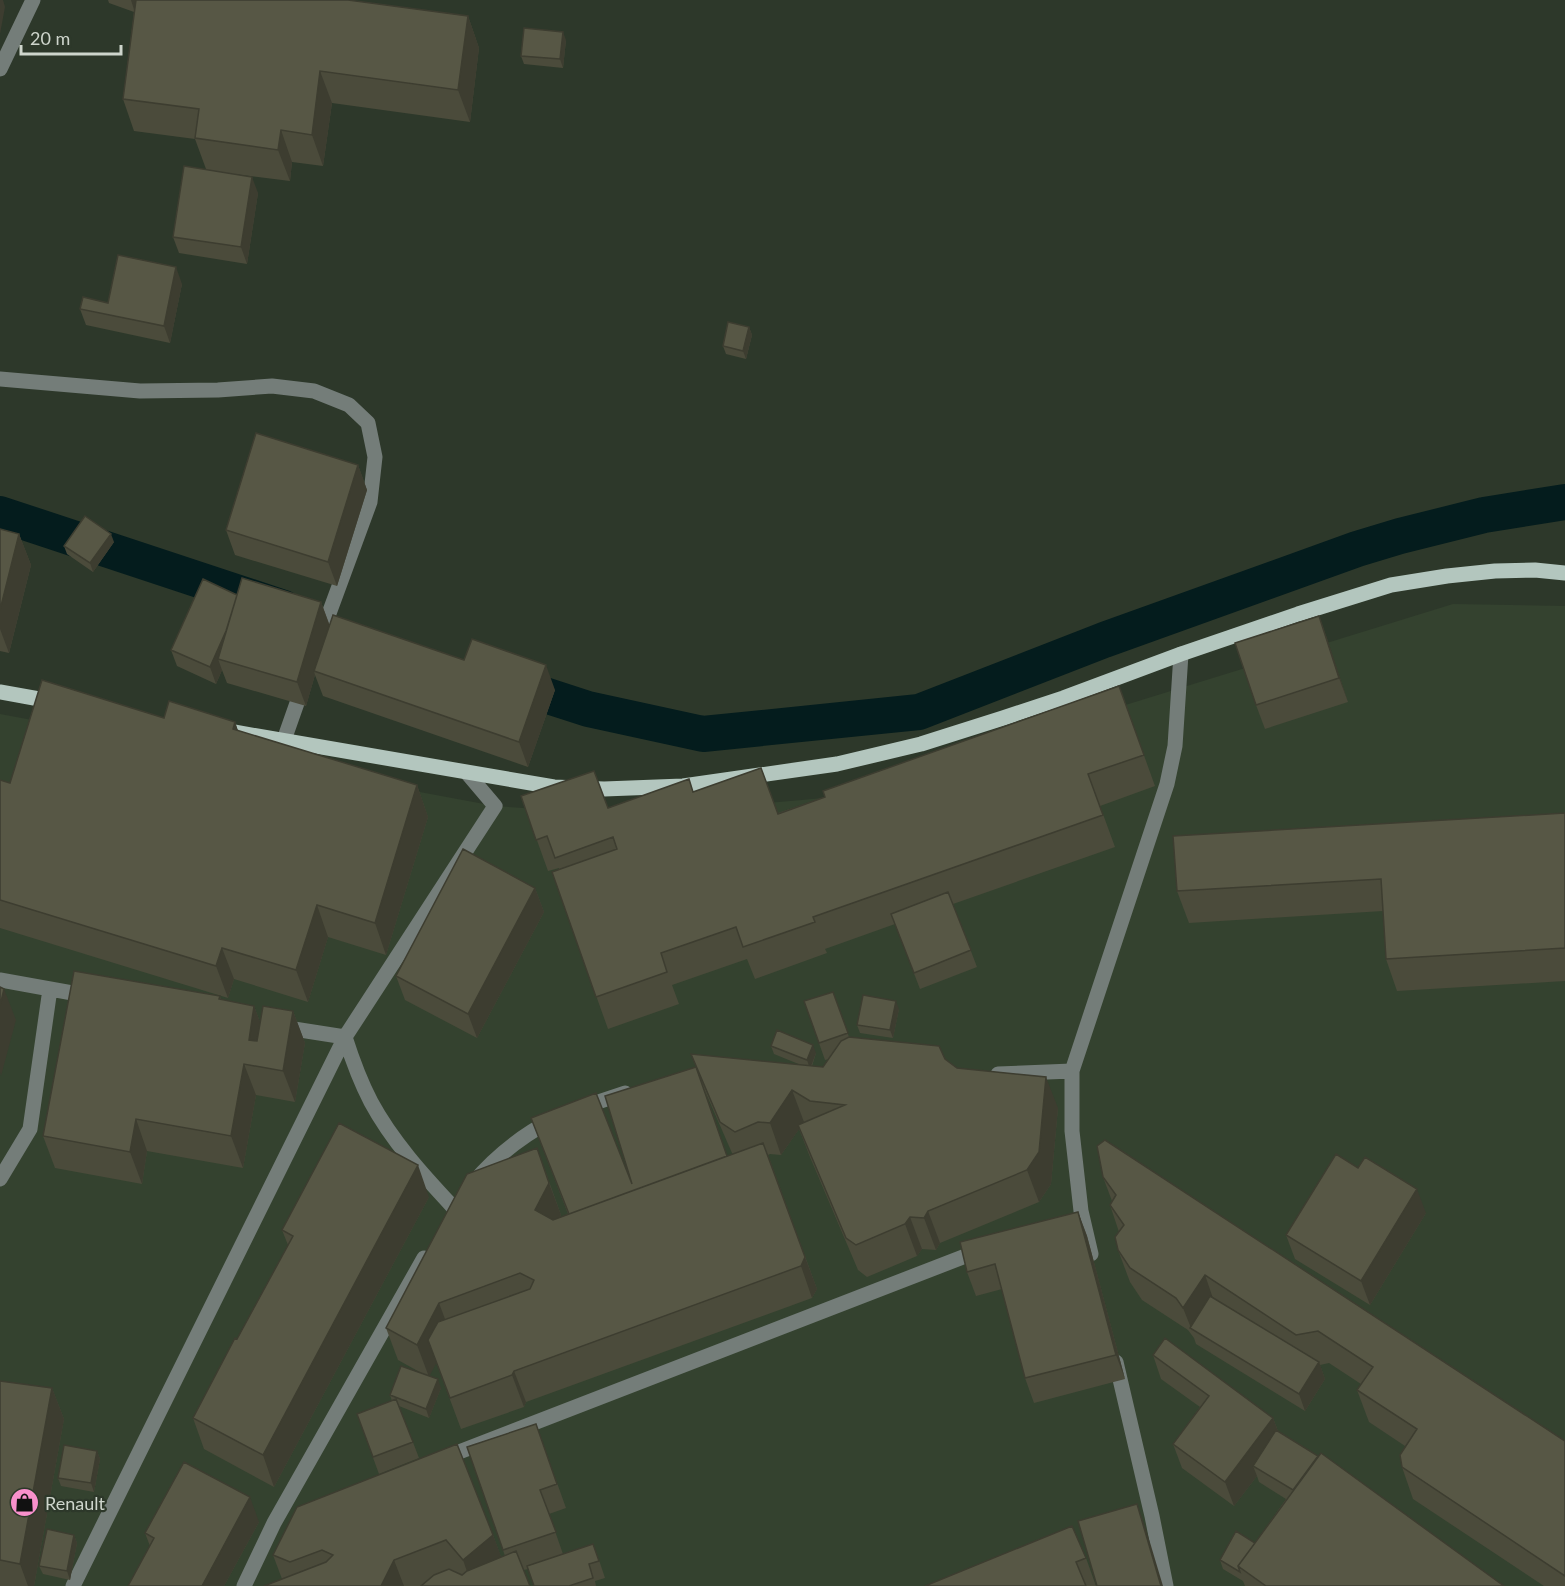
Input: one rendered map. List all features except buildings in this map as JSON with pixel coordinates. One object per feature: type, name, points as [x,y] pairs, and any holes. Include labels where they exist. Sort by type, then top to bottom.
[{"type":"main road","points":[[225,730],[554,787],[644,789],[695,784],[826,766],[921,744],[1062,698],[1298,614],[1390,585],[1447,576],[1496,572],[1535,570],[1565,573]]},
{"type":"main road","points":[[0,692],[71,704]]},
{"type":"street","points":[[0,69],[33,0]]},
{"type":"street","points":[[0,379],[140,391],[218,390],[272,386],[314,391],[350,405],[368,423],[375,457],[369,502],[315,653]]},
{"type":"street","points":[[1095,1272],[1076,1213],[1072,1071],[1167,784],[1175,746],[1181,654]]},
{"type":"street","points":[[284,740],[307,675]]},
{"type":"street","points":[[73,1586],[345,1037],[495,806],[467,773]]},
{"type":"street","points":[[0,980],[109,999]]},
{"type":"street","points":[[0,1179],[30,1129],[50,989]]},
{"type":"street","points":[[262,1024],[345,1037]]},
{"type":"street","points":[[345,1037],[371,1102],[450,1213],[490,1162],[527,1133],[573,1110],[636,1090]]},
{"type":"street","points":[[986,1074],[1072,1071]]},
{"type":"street","points":[[429,1463],[993,1245]]},
{"type":"street","points":[[244,1586],[274,1523],[429,1249]]},
{"type":"street","points":[[1112,1342],[1147,1518],[1166,1586]]},
{"type":"street","points":[[274,1523],[296,1515]]},
{"type":"shaded area","points":[[1453,604],[1565,606],[1565,1586],[0,1586],[0,714],[495,806],[628,815],[824,798]]},
{"type":"waterway","points":[[505,682],[588,709],[703,734],[919,712],[1104,640],[1357,549],[1484,515],[1565,502]]},
{"type":"waterway","points":[[0,514],[284,608]]},
{"type":"place","name":"Renault","points":[[24,1503]]}]
